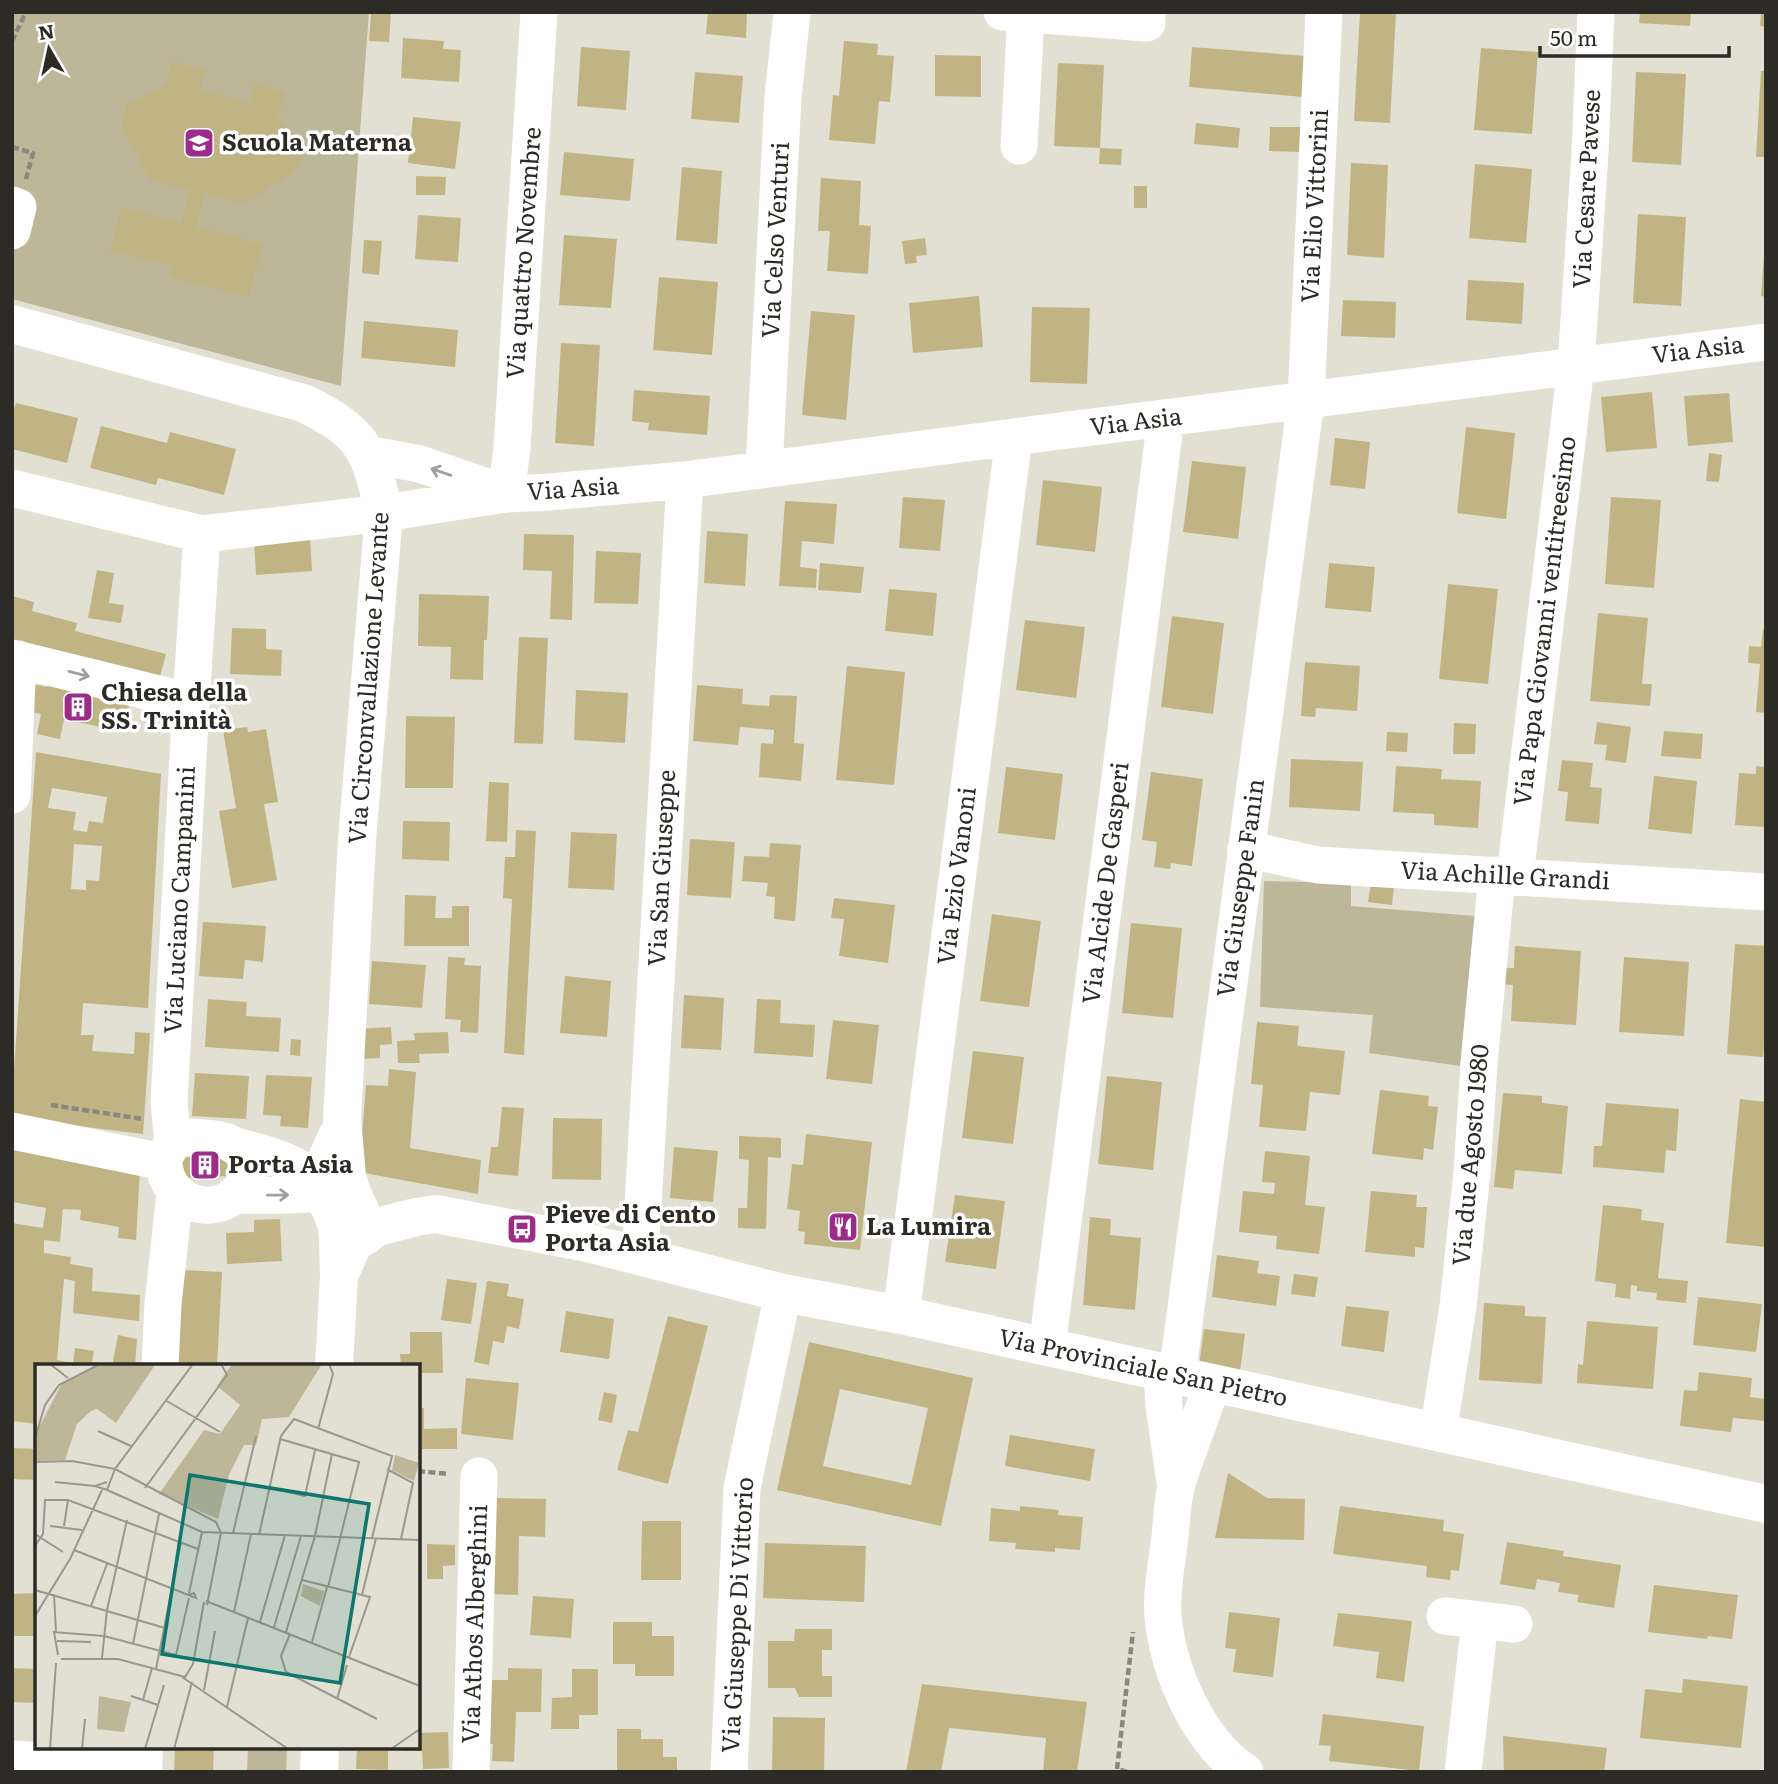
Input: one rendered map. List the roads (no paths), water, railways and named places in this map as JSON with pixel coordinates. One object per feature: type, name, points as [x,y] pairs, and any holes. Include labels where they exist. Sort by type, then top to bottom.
[{"type":"main road","name":"Via Circonvallazione Levante","points":[[12,324],[303,403],[342,425],[358,440],[368,454],[377,483],[384,513],[357,840],[337,1133],[347,1176],[335,1198],[339,1276],[334,1364]]},
{"type":"main road","name":"Via Circonvallazione Levante","points":[[335,1198],[360,1210],[367,1235]]},
{"type":"main road","points":[[335,1198],[436,1214]]},
{"type":"main road","name":"Via Circonvallazione Levante","points":[[339,1276],[354,1244],[377,1227],[416,1217],[436,1214],[522,1230]]},
{"type":"main road","name":"Via Provinciale San Pietro","points":[[522,1230],[640,1256],[783,1293],[901,1315],[1766,1504]]},
{"type":"main road","points":[[319,1772],[320,1749]]},
{"type":"street","name":"Via quattro Novembre","points":[[506,494],[512,448],[539,12]]},
{"type":"street","name":"Via Celso Venturi","points":[[764,469],[783,97],[792,12]]},
{"type":"street","points":[[1019,146],[1014,13],[1146,23],[1147,12]]},
{"type":"street","name":"Via Elio Vittorini","points":[[1306,400],[1324,12]]},
{"type":"street","name":"Via Cesare Pavese","points":[[1576,366],[1596,12]]},
{"type":"street","name":"Via Asia","points":[[202,534],[384,513],[506,494],[685,480],[1766,342]]},
{"type":"street","name":"Via Papa Giovanni ventitreesimo","points":[[1506,876],[1576,366]]},
{"type":"street","name":"Via Giuseppe Fanin","points":[[1184,1377],[1246,849],[1306,400]]},
{"type":"street","name":"Via Alcide De Gasperi","points":[[1047,1347],[1166,418]]},
{"type":"street","name":"Via Ezio Vanoni","points":[[901,1315],[1014,437]]},
{"type":"street","name":"Via Asia","points":[[368,454],[420,464],[506,494]]},
{"type":"street","name":"Via San Giuseppe","points":[[640,1256],[685,480]]},
{"type":"street","points":[[12,488],[202,534]]},
{"type":"street","name":"Via Luciano Campanini","points":[[160,1364],[171,1155],[169,1102],[202,534]]},
{"type":"street","points":[[12,795],[15,659],[191,702]]},
{"type":"street","name":"Via Achille Grandi","points":[[1246,849],[1318,865],[1766,892]]},
{"type":"street","name":"Via due Agosto 1980","points":[[1438,1433],[1458,1306],[1471,1185],[1479,1064],[1506,876]]},
{"type":"street","points":[[12,1131],[171,1155],[192,1137],[221,1139],[299,1167],[335,1198]]},
{"type":"street","points":[[254,1151],[306,1157],[319,1154],[337,1133]]},
{"type":"street","points":[[171,1155],[187,1201],[207,1206],[225,1201],[245,1183],[247,1158],[254,1151]]},
{"type":"street","points":[[234,1195],[299,1194],[335,1198]]},
{"type":"street","name":"Via Giuseppe Di Vittorio","points":[[729,1772],[742,1488],[783,1293]]},
{"type":"street","points":[[1176,1486],[1164,1405],[1184,1377]]},
{"type":"street","points":[[1184,1377],[1201,1418],[1176,1486],[1163,1616],[1170,1654],[1204,1733],[1234,1765],[1245,1772]]},
{"type":"street","name":"Via Athos Alberghini","points":[[471,1772],[480,1476]]},
{"type":"street","points":[[1445,1616],[1497,1622],[1463,1772]]},
{"type":"street","points":[[12,1759],[144,1757]]},
{"type":"place","name":"Scuola Materna","points":[[199,143]]},
{"type":"place","name":"Chiesa della SS. Trinità","points":[[78,707]]},
{"type":"place","name":"Porta Asia","points":[[205,1165]]},
{"type":"place","name":"La Lumira","points":[[843,1227]]},
{"type":"place","name":"Pieve di Cento Porta Asia","points":[[522,1229]]}]
